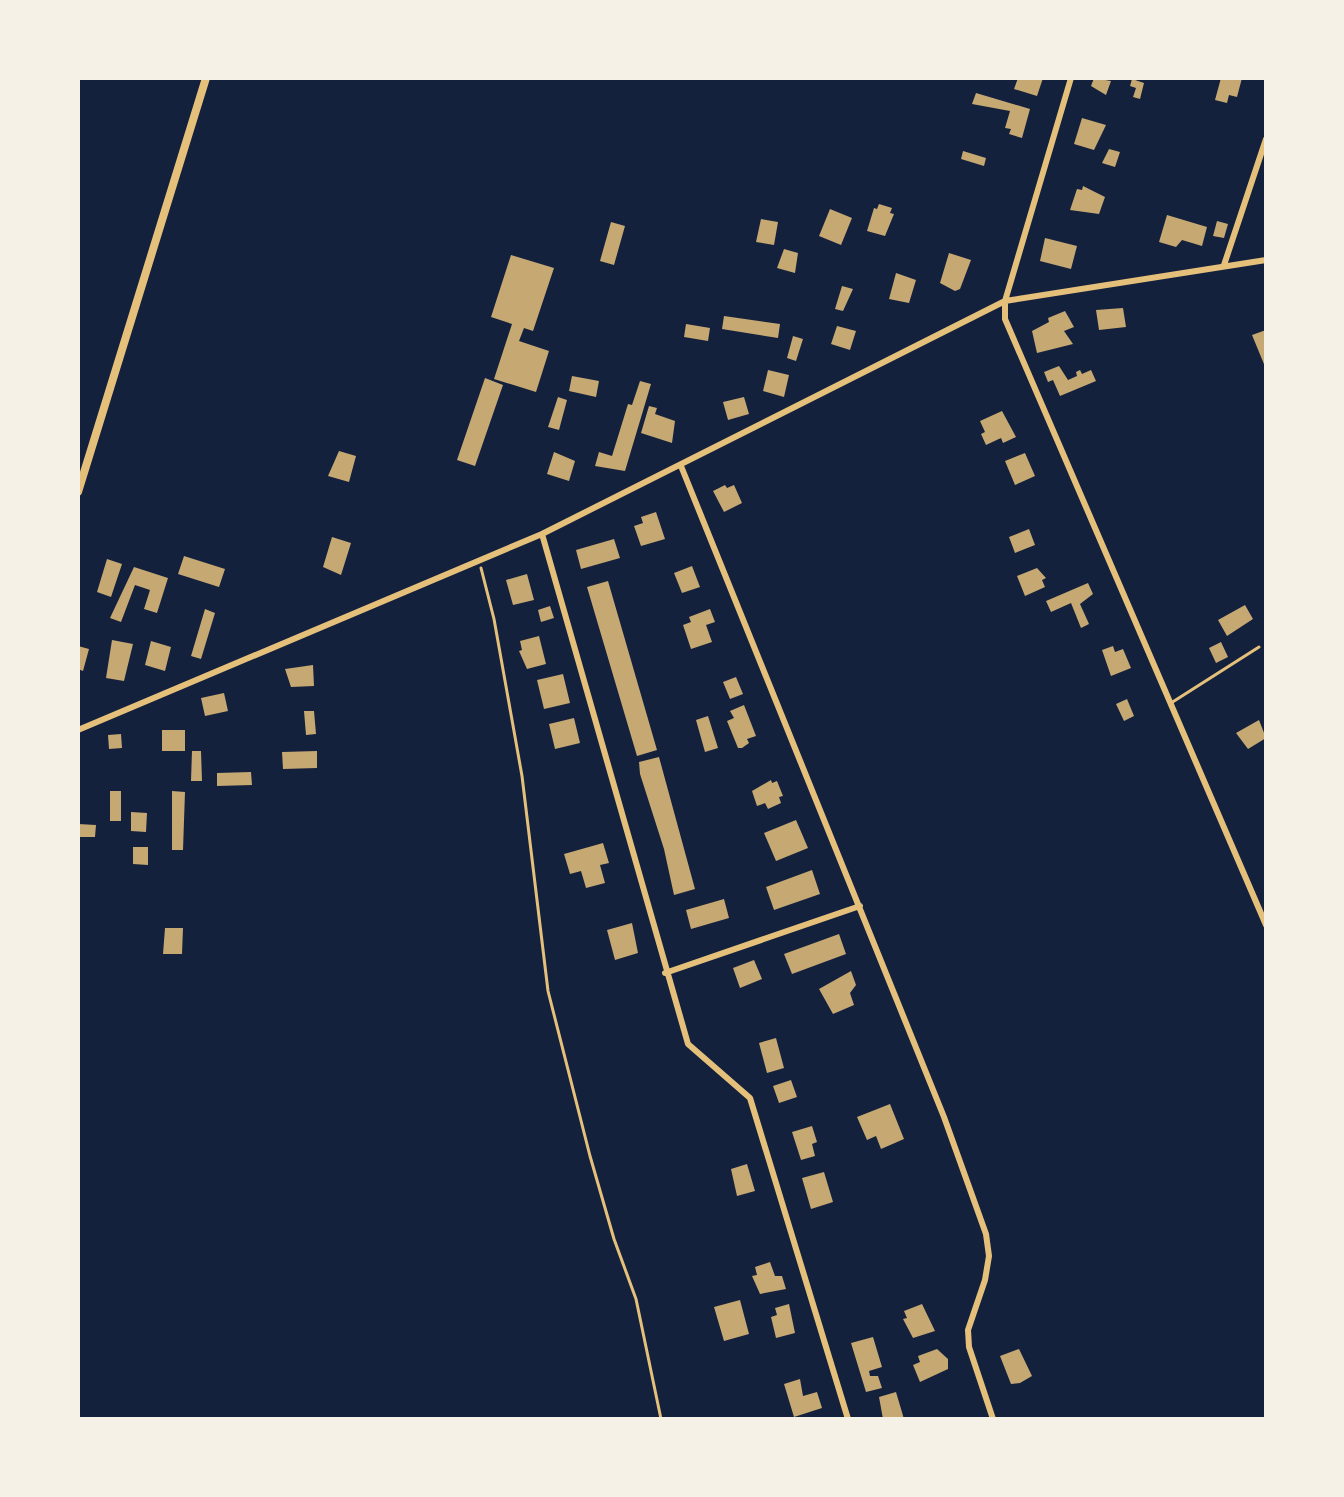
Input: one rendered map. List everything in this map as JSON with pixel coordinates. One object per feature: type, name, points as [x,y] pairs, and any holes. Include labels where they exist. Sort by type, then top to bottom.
[{"type":"street","points":[[78,492],[206,78]]},
{"type":"street","points":[[1071,78],[1005,301],[1005,319],[1266,925]]},
{"type":"street","points":[[1224,265],[1266,139]]},
{"type":"street","points":[[78,730],[542,534],[1005,301],[1266,260]]},
{"type":"street","points":[[681,466],[860,906],[986,1234],[989,1256],[985,1280],[968,1330],[969,1347],[993,1419]]},
{"type":"street","points":[[542,534],[665,973],[688,1044],[750,1098],[848,1419]]},
{"type":"street","points":[[665,973],[860,906]]},
{"type":"lane","points":[[1169,704],[1259,647]]},
{"type":"path","points":[[479,561],[494,619],[522,776],[548,991],[598,1183],[636,1299],[661,1419]]},
{"type":"building","points":[[1018,78],[1043,78],[1037,96],[1014,89]]},
{"type":"building","points":[[1094,78],[1111,81],[1106,95],[1091,86]]},
{"type":"building","points":[[1221,78],[1242,78],[1237,97],[1229,95],[1227,103],[1215,100]]},
{"type":"building","points":[[1132,79],[1144,83],[1140,99],[1133,97],[1136,88],[1130,86]]},
{"type":"building","points":[[976,93],[1030,109],[1022,138],[1009,134],[1011,129],[1005,128],[1010,111],[972,104]]},
{"type":"building","points":[[1082,118],[1106,125],[1094,150],[1074,144]]},
{"type":"building","points":[[1109,149],[1120,152],[1115,167],[1102,163]]},
{"type":"building","points":[[963,151],[986,158],[984,166],[961,159]]},
{"type":"building","points":[[1083,186],[1105,197],[1099,214],[1070,210],[1077,189],[1082,190]]},
{"type":"building","points":[[879,204],[892,208],[890,213],[894,214],[885,236],[867,231],[874,208],[877,209]]},
{"type":"building","points":[[830,209],[852,218],[841,245],[819,236]]},
{"type":"building","points":[[1167,215],[1207,227],[1202,246],[1182,240],[1176,247],[1159,242]]},
{"type":"building","points":[[761,219],[778,222],[774,245],[756,242]]},
{"type":"building","points":[[1217,221],[1228,224],[1224,238],[1213,236]]},
{"type":"building","points":[[611,222],[625,226],[614,265],[600,261]]},
{"type":"building","points":[[1045,238],[1077,246],[1071,269],[1040,261]]},
{"type":"building","points":[[784,249],[798,253],[795,273],[777,268]]},
{"type":"building","points":[[949,253],[971,260],[960,289],[955,291],[940,283]]},
{"type":"building","points":[[511,255],[554,268],[533,331],[524,328],[519,341],[549,351],[536,392],[494,379],[512,324],[491,317]]},
{"type":"building","points":[[896,273],[916,280],[909,303],[889,299]]},
{"type":"building","points":[[842,286],[853,289],[843,311],[835,309]]},
{"type":"building","points":[[1123,308],[1126,327],[1099,330],[1096,310]]},
{"type":"building","points":[[1065,311],[1074,327],[1064,331],[1073,344],[1037,353],[1032,331],[1049,322],[1048,318]]},
{"type":"building","points":[[724,316],[780,324],[778,338],[722,329]]},
{"type":"building","points":[[686,324],[710,328],[708,341],[684,337]]},
{"type":"building","points":[[837,326],[856,331],[850,350],[831,344]]},
{"type":"building","points":[[1266,330],[1266,369],[1252,335]]},
{"type":"building","points":[[793,336],[803,339],[796,361],[787,358]]},
{"type":"building","points":[[1059,366],[1068,380],[1077,376],[1076,372],[1080,370],[1082,374],[1091,370],[1096,381],[1060,396],[1053,380],[1048,382],[1044,372]]},
{"type":"building","points":[[768,370],[789,375],[784,397],[763,391]]},
{"type":"building","points":[[572,376],[599,381],[596,397],[569,391]]},
{"type":"building","points":[[485,378],[503,385],[475,466],[457,460]]},
{"type":"building","points":[[640,381],[651,384],[625,471],[595,466],[599,452],[612,456],[628,404],[632,405]]},
{"type":"building","points":[[558,397],[567,400],[559,430],[548,427]]},
{"type":"building","points":[[744,397],[749,414],[728,420],[723,402]]},
{"type":"building","points":[[649,406],[657,408],[655,414],[675,421],[672,443],[641,433]]},
{"type":"building","points":[[1002,411],[1016,437],[1003,443],[1001,438],[986,445],[980,421]]},
{"type":"building","points":[[339,451],[356,456],[349,482],[328,476]]},
{"type":"building","points":[[554,452],[575,461],[569,481],[547,474]]},
{"type":"building","points":[[1025,453],[1035,476],[1015,485],[1005,461]]},
{"type":"building","points":[[725,485],[727,488],[734,485],[742,503],[724,512],[713,491]]},
{"type":"building","points":[[656,512],[665,539],[641,546],[634,526],[643,523],[641,517]]},
{"type":"building","points":[[1029,529],[1035,545],[1015,553],[1009,537]]},
{"type":"building","points":[[332,537],[351,543],[341,575],[323,567]]},
{"type":"building","points":[[614,539],[620,558],[581,569],[576,550]]},
{"type":"building","points":[[184,556],[225,569],[219,587],[178,574]]},
{"type":"building","points":[[107,559],[122,564],[111,597],[97,592]]},
{"type":"building","points":[[692,566],[700,587],[682,593],[674,573]]},
{"type":"building","points":[[134,567],[168,578],[157,613],[144,609],[150,590],[135,585],[121,622],[110,618]]},
{"type":"building","points":[[1037,568],[1046,578],[1042,580],[1045,587],[1025,596],[1017,576]]},
{"type":"building","points":[[527,574],[534,600],[513,605],[506,580]]},
{"type":"building","points":[[608,581],[657,750],[637,756],[587,587]]},
{"type":"building","points":[[1088,583],[1093,594],[1080,604],[1089,624],[1081,628],[1071,603],[1051,612],[1046,601]]},
{"type":"building","points":[[1245,605],[1253,619],[1227,636],[1218,620]]},
{"type":"building","points":[[550,606],[554,618],[541,622],[538,610]]},
{"type":"building","points":[[205,609],[215,613],[201,659],[191,656]]},
{"type":"building","points":[[710,609],[715,622],[706,625],[712,642],[691,649],[683,625],[691,622],[689,617]]},
{"type":"building","points":[[539,636],[546,664],[527,669],[519,651],[522,650],[520,641]]},
{"type":"building","points":[[112,640],[133,644],[124,681],[106,678]]},
{"type":"building","points":[[151,641],[171,647],[165,671],[145,665]]},
{"type":"building","points":[[1221,642],[1228,657],[1216,663],[1209,648]]},
{"type":"building","points":[[78,646],[89,649],[83,671],[78,669]]},
{"type":"building","points":[[1113,646],[1115,652],[1123,649],[1131,668],[1111,676],[1102,650]]},
{"type":"building","points":[[313,665],[314,686],[291,687],[285,669]]},
{"type":"building","points":[[563,674],[570,703],[544,709],[537,680]]},
{"type":"building","points":[[736,677],[743,694],[730,699],[723,682]]},
{"type":"building","points":[[224,693],[228,711],[205,716],[201,698]]},
{"type":"building","points":[[1127,699],[1134,716],[1124,721],[1116,704]]},
{"type":"building","points":[[744,705],[756,736],[747,739],[749,743],[738,748],[727,721],[734,718],[730,711]]},
{"type":"building","points":[[304,711],[314,711],[316,734],[306,735]]},
{"type":"building","points":[[708,716],[718,748],[705,752],[696,720]]},
{"type":"building","points":[[574,718],[580,743],[555,749],[549,724]]},
{"type":"building","points":[[1259,720],[1266,738],[1248,749],[1236,733]]},
{"type":"building","points":[[162,730],[185,730],[185,751],[162,751]]},
{"type":"building","points":[[121,734],[122,748],[109,749],[108,735]]},
{"type":"building","points":[[192,751],[201,751],[202,781],[191,781]]},
{"type":"building","points":[[317,751],[317,768],[283,769],[282,752]]},
{"type":"building","points":[[659,757],[695,889],[674,895],[664,849],[640,774],[639,762]]},
{"type":"building","points":[[251,772],[252,785],[217,786],[217,773]]},
{"type":"building","points":[[771,780],[772,783],[777,781],[783,796],[779,797],[781,803],[768,809],[765,803],[757,806],[752,791]]},
{"type":"building","points":[[110,791],[121,791],[121,821],[110,821]]},
{"type":"building","points":[[172,791],[185,792],[183,850],[172,850]]},
{"type":"building","points":[[131,812],[147,813],[146,832],[131,831]]},
{"type":"building","points":[[796,820],[808,848],[776,861],[764,833]]},
{"type":"building","points":[[78,824],[96,825],[95,837],[78,837]]},
{"type":"building","points":[[603,843],[609,863],[600,865],[605,883],[586,888],[581,871],[570,874],[564,854]]},
{"type":"building","points":[[133,847],[148,847],[148,865],[133,864]]},
{"type":"building","points":[[812,870],[820,894],[774,910],[766,887]]},
{"type":"building","points":[[724,899],[729,918],[691,929],[686,910]]},
{"type":"building","points":[[632,923],[638,953],[615,960],[607,930]]},
{"type":"building","points":[[165,928],[183,928],[182,954],[163,954]]},
{"type":"building","points":[[839,934],[846,954],[792,974],[784,954]]},
{"type":"building","points":[[754,960],[762,979],[740,988],[733,968]]},
{"type":"building","points":[[851,971],[856,985],[850,993],[854,1005],[833,1014],[819,989]]},
{"type":"building","points":[[776,1038],[784,1068],[767,1073],[759,1043]]},
{"type":"building","points":[[791,1080],[797,1097],[779,1103],[773,1086]]},
{"type":"building","points":[[890,1104],[904,1139],[881,1149],[876,1136],[867,1140],[857,1117]]},
{"type":"building","points":[[812,1126],[817,1142],[812,1144],[815,1156],[801,1160],[792,1132]]},
{"type":"building","points":[[747,1164],[755,1191],[737,1196],[731,1169]]},
{"type":"building","points":[[824,1172],[833,1202],[811,1209],[802,1178]]},
{"type":"building","points":[[770,1262],[775,1276],[782,1276],[786,1289],[760,1294],[752,1276],[757,1275],[755,1267]]},
{"type":"building","points":[[740,1300],[749,1334],[724,1341],[714,1307]]},
{"type":"building","points":[[789,1304],[795,1333],[776,1338],[771,1317],[777,1315],[775,1308]]},
{"type":"building","points":[[922,1304],[935,1331],[913,1338],[903,1319],[907,1318],[904,1311]]},
{"type":"building","points":[[873,1337],[882,1367],[869,1371],[870,1376],[878,1376],[882,1388],[866,1392],[851,1343]]},
{"type":"building","points":[[937,1349],[948,1359],[948,1369],[920,1382],[913,1365],[920,1362],[918,1356]]},
{"type":"building","points":[[1019,1349],[1032,1376],[1011,1384],[1000,1356]]},
{"type":"building","points":[[800,1379],[803,1396],[817,1392],[822,1408],[794,1417],[784,1384]]},
{"type":"building","points":[[896,1392],[904,1419],[883,1419],[879,1397]]}]
